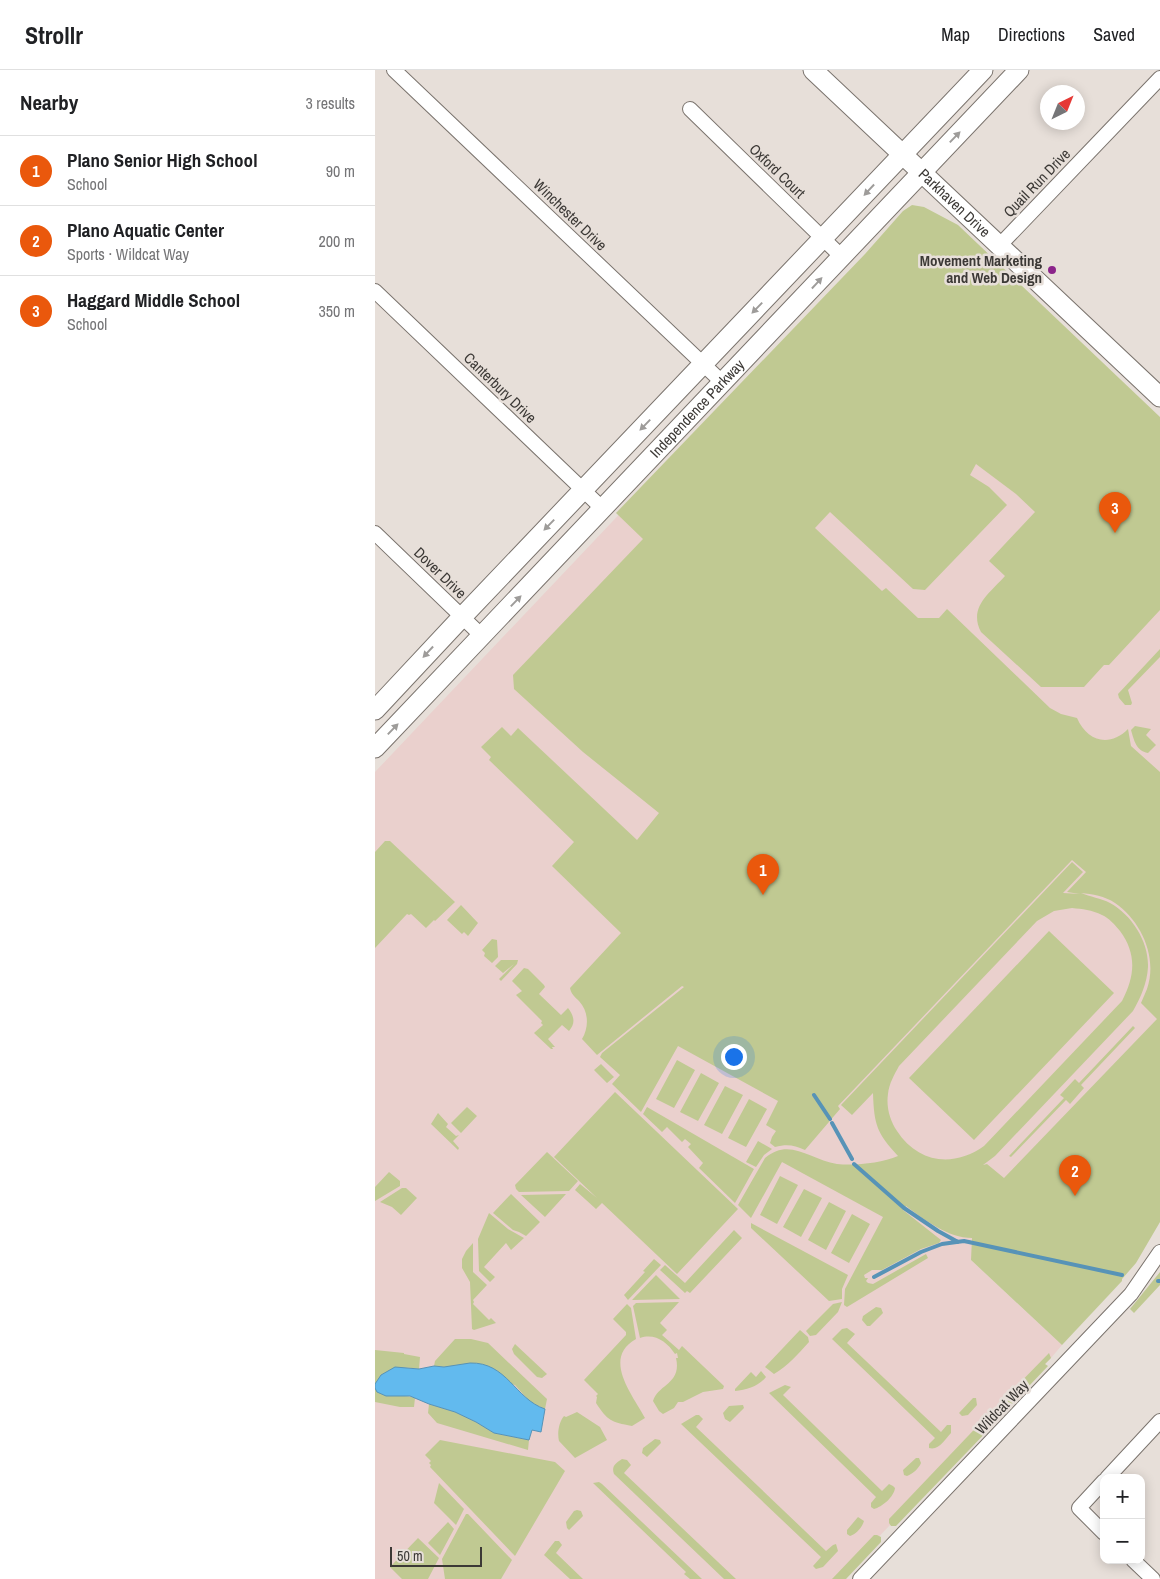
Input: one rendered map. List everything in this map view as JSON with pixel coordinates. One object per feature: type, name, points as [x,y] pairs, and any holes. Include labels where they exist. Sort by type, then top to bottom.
[{"type":"main road","name":"Parkhaven Drive","points":[[813,70],[1160,397]]},
{"type":"main road","name":"Independence Parkway","points":[[375,710],[461,617],[983,70]]},
{"type":"main road","name":"Independence Parkway","points":[[375,748],[1019,70]]},
{"type":"street","name":"Winchester Drive","points":[[395,70],[723,383]]},
{"type":"street","name":"Quail Run Drive","points":[[999,246],[1160,78]]},
{"type":"street","name":"Oxford Court","points":[[689,109],[843,256]]},
{"type":"street","name":"Canterbury Drive","points":[[375,291],[603,509]]},
{"type":"street","name":"Dover Drive","points":[[378,542],[482,636]]},
{"type":"street","name":"Wildcat Way","points":[[860,1579],[1131,1294],[1160,1252]]},
{"type":"street","points":[[1111,1474],[1160,1421]]},
{"type":"street","points":[[1100,1485],[1079,1508],[1100,1529]]},
{"type":"street","points":[[1137,1564],[1153,1579]]},
{"type":"shaded area","points":[[903,215],[1160,419],[1160,1020],[971,1260],[1062,1345],[838,1579],[375,1579],[375,772]]},
{"type":"green space","points":[[912,205],[924,207],[958,225],[1160,417],[1160,610],[1109,665],[1104,665],[1084,687],[1041,687],[981,632],[977,615],[979,608],[987,595],[1005,576],[989,561],[1035,512],[1016,494],[976,464],[970,475],[989,487],[1007,505],[925,590],[913,589],[830,512],[815,528],[882,591],[886,588],[918,618],[939,618],[947,609],[1050,708],[1061,714],[1077,718],[1081,726],[1093,737],[1106,740],[1113,739],[1128,729],[1131,746],[1160,772],[1160,1222],[1136,1263],[1122,1281],[1062,1345],[971,1260],[972,1238],[946,1232],[906,1206],[903,1210],[941,1240],[939,1243],[921,1249],[882,1270],[872,1270],[864,1275],[865,1278],[868,1278],[866,1281],[868,1283],[873,1284],[926,1254],[928,1258],[847,1307],[844,1305],[845,1289],[883,1217],[782,1162],[751,1218],[738,1205],[765,1158],[774,1152],[792,1150],[827,1162],[844,1165],[876,1162],[898,1156],[885,1141],[878,1128],[874,1113],[873,1093],[852,1115],[841,1105],[1072,862],[1083,872],[1063,893],[1080,894],[1067,892],[1086,872],[1072,860],[838,1106],[840,1109],[805,1150],[790,1146],[775,1147],[770,1143],[776,1131],[766,1125],[778,1101],[678,1046],[641,1112],[612,1084],[620,1075],[600,1057],[602,1053],[684,987],[682,986],[597,1055],[582,1039],[587,1025],[585,1010],[572,994],[570,988],[621,933],[552,866],[574,842],[489,760],[491,757],[481,747],[502,727],[511,736],[518,728],[637,840],[659,813],[583,752],[514,689],[513,675],[643,539],[616,513],[865,254],[903,211]],"holes":[[[1081,893],[1103,897],[1115,903],[1133,920],[1145,941],[1149,952],[1150,977],[1141,1003],[1157,1019],[1004,1178],[987,1164],[983,1165],[995,1156],[1133,1011],[1145,984],[1148,958],[1138,930],[1118,908],[1103,900]],[[1072,908],[1091,911],[1105,916],[1116,926],[1125,940],[1132,957],[1132,974],[1122,1001],[984,1146],[972,1153],[948,1159],[937,1159],[915,1150],[905,1142],[897,1131],[892,1123],[888,1109],[889,1087],[899,1066],[1037,921],[1054,911]]]},
{"type":"green space","points":[[1160,649],[1160,657],[1128,690],[1132,703],[1131,705],[1125,705],[1118,694]]},
{"type":"green space","points":[[1135,726],[1151,729],[1146,735],[1156,745],[1148,753],[1141,750],[1133,738],[1131,730]]},
{"type":"green space","points":[[385,841],[390,841],[455,902],[426,928],[411,914],[407,914],[375,948],[375,852]]},
{"type":"green space","points":[[461,905],[478,923],[468,936],[464,932],[462,934],[447,920]]},
{"type":"green space","points":[[1049,931],[1114,993],[974,1140],[909,1078]]},
{"type":"green space","points":[[492,939],[497,940],[498,957],[492,963],[484,956],[485,953],[482,950]]},
{"type":"green space","points":[[501,960],[518,960],[517,964],[501,981],[499,979],[514,964],[503,973],[495,966]]},
{"type":"green space","points":[[524,968],[528,969],[544,985],[545,987],[539,994],[561,1015],[568,1008],[572,1014],[573,1025],[569,1031],[562,1025],[548,1039],[555,1047],[552,1047],[553,1049],[534,1033],[543,1025],[542,1021],[516,995],[522,991],[512,981]]},
{"type":"green space","points":[[1133,1026],[1135,1028],[1081,1085],[1084,1088],[1070,1104],[1066,1100],[1011,1157],[1009,1156],[1064,1098],[1060,1095],[1075,1079],[1079,1083]]},
{"type":"green space","points":[[677,1060],[695,1070],[674,1108],[656,1099]]},
{"type":"green space","points":[[601,1064],[614,1077],[607,1083],[594,1070]]},
{"type":"green space","points":[[701,1073],[719,1083],[698,1121],[680,1112]]},
{"type":"green space","points":[[725,1086],[743,1095],[722,1134],[704,1125]]},
{"type":"green space","points":[[615,1092],[738,1209],[677,1274],[602,1203],[596,1209],[575,1190],[580,1184],[597,1198],[554,1157]]},
{"type":"green space","points":[[749,1099],[767,1109],[746,1147],[728,1138]]},
{"type":"green space","points":[[467,1107],[477,1116],[461,1133],[451,1123]]},
{"type":"green space","points":[[647,1107],[754,1169],[735,1203],[699,1168],[703,1163],[688,1147],[691,1144],[685,1139],[682,1142],[667,1127],[662,1132],[643,1114]]},
{"type":"green space","points":[[438,1113],[448,1124],[446,1127],[456,1136],[459,1135],[453,1141],[459,1148],[458,1150],[431,1124]]},
{"type":"green space","points":[[758,1141],[772,1149],[764,1155],[756,1167],[746,1162]]},
{"type":"green space","points":[[547,1152],[578,1181],[569,1191],[519,1192],[515,1185]]},
{"type":"green space","points":[[389,1172],[400,1181],[400,1186],[375,1201],[375,1187]]},
{"type":"green space","points":[[780,1176],[798,1185],[777,1224],[760,1215]]},
{"type":"green space","points":[[402,1188],[406,1188],[417,1198],[401,1215],[392,1207],[380,1202]]},
{"type":"green space","points":[[804,1189],[822,1198],[801,1237],[783,1227]]},
{"type":"green space","points":[[511,1194],[540,1222],[526,1236],[513,1230],[493,1213]]},
{"type":"green space","points":[[566,1194],[545,1217],[521,1195]]},
{"type":"green space","points":[[829,1202],[846,1211],[826,1250],[808,1240]]},
{"type":"green space","points":[[489,1213],[508,1229],[524,1238],[511,1250],[506,1243],[484,1267],[495,1277],[490,1282],[479,1271],[478,1239]]},
{"type":"green space","points":[[852,1214],[870,1224],[849,1263],[831,1253]]},
{"type":"green space","points":[[751,1223],[848,1275],[842,1289],[842,1299],[829,1301],[751,1228]]},
{"type":"green space","points":[[734,1230],[742,1238],[690,1293],[687,1291],[685,1293],[660,1270],[665,1265],[685,1283]]},
{"type":"green space","points":[[473,1243],[473,1272],[487,1285],[473,1300],[473,1304],[489,1320],[491,1318],[496,1323],[474,1330],[472,1329],[470,1282],[462,1268],[462,1259]]},
{"type":"green space","points":[[654,1259],[661,1265],[628,1300],[624,1295]]},
{"type":"green space","points":[[1160,1272],[1160,1285],[1134,1313],[1130,1309]]},
{"type":"green space","points":[[656,1275],[680,1299],[632,1300]]},
{"type":"green space","points":[[679,1302],[660,1323],[667,1330],[662,1335],[679,1350],[682,1346],[724,1386],[723,1389],[703,1392],[683,1402],[678,1402],[674,1408],[663,1414],[653,1401],[676,1373],[677,1353],[675,1354],[664,1342],[656,1338],[640,1338],[633,1306],[636,1303]]},
{"type":"green space","points":[[842,1302],[838,1312],[816,1335],[810,1336],[806,1331],[833,1304]]},
{"type":"green space","points":[[627,1304],[631,1308],[636,1339],[626,1347],[621,1356],[620,1366],[627,1387],[645,1418],[632,1426],[615,1422],[607,1417],[596,1403],[596,1396],[598,1394],[584,1380],[626,1335],[626,1332],[613,1319]]},
{"type":"green space","points":[[876,1307],[881,1308],[883,1313],[870,1326],[867,1326],[862,1320],[863,1316]]},
{"type":"green space","points":[[847,1328],[855,1334],[847,1343],[941,1432],[947,1425],[951,1425],[951,1433],[939,1446],[929,1448],[929,1444],[935,1438],[832,1339],[842,1329]]},
{"type":"green space","points":[[800,1330],[808,1337],[809,1342],[788,1364],[774,1374],[765,1367]]},
{"type":"green space","points":[[455,1339],[471,1339],[488,1343],[547,1399],[545,1409],[530,1402],[515,1385],[434,1366],[435,1361]]},
{"type":"green space","points":[[515,1344],[547,1374],[542,1378],[537,1377],[514,1354],[512,1349]]},
{"type":"green space","points":[[375,1350],[420,1357],[419,1369],[400,1368],[388,1371],[383,1374],[375,1385]]},
{"type":"green space","points":[[1049,1353],[1051,1358],[1045,1364],[1048,1366],[1011,1405],[1006,1406],[1003,1400]]},
{"type":"green space","points":[[761,1371],[766,1377],[760,1383],[748,1389],[735,1391],[751,1372],[756,1377]]},
{"type":"green space","points":[[785,1385],[791,1387],[783,1395],[882,1491],[889,1484],[895,1488],[884,1504],[874,1509],[871,1507],[871,1503],[876,1497],[769,1393]]},
{"type":"green space","points":[[375,1388],[383,1394],[415,1398],[414,1407],[400,1407],[375,1402]]},
{"type":"green space","points":[[973,1398],[976,1398],[977,1405],[968,1415],[962,1416],[959,1413]]},
{"type":"green space","points":[[429,1404],[455,1412],[494,1433],[529,1440],[528,1450],[437,1423],[428,1413]]},
{"type":"green space","points":[[743,1405],[744,1408],[730,1422],[725,1419],[723,1413],[729,1406]]},
{"type":"green space","points":[[577,1412],[600,1427],[607,1440],[575,1458],[559,1441],[558,1435],[562,1418]]},
{"type":"green space","points":[[696,1415],[703,1419],[696,1427],[826,1551],[836,1544],[838,1551],[823,1567],[816,1569],[813,1566],[821,1557],[681,1424]]},
{"type":"green space","points":[[988,1415],[994,1417],[994,1424],[896,1526],[891,1526],[889,1519]]},
{"type":"green space","points":[[655,1439],[660,1440],[661,1443],[647,1457],[642,1453],[643,1448]]},
{"type":"green space","points":[[440,1440],[555,1462],[565,1471],[515,1556],[430,1467],[429,1463],[431,1461],[425,1455]]},
{"type":"green space","points":[[916,1458],[919,1458],[921,1463],[919,1467],[909,1475],[904,1475],[903,1470]]},
{"type":"green space","points":[[622,1459],[627,1460],[631,1465],[624,1473],[736,1579],[724,1579],[614,1474],[613,1471],[616,1463]]},
{"type":"green space","points":[[599,1482],[702,1579],[690,1579],[684,1574],[686,1572],[593,1483]]},
{"type":"green space","points":[[439,1483],[464,1509],[456,1525],[434,1503]]},
{"type":"green space","points":[[574,1511],[581,1511],[583,1516],[569,1530],[566,1522]]},
{"type":"green space","points":[[466,1514],[512,1560],[501,1579],[445,1579],[442,1559]]},
{"type":"green space","points":[[858,1517],[864,1521],[863,1524],[859,1530],[850,1536],[847,1534],[847,1530]]},
{"type":"green space","points":[[448,1522],[454,1529],[440,1555],[428,1543]]},
{"type":"green space","points":[[874,1535],[881,1537],[881,1542],[846,1579],[832,1579]]},
{"type":"green space","points":[[418,1538],[439,1558],[428,1579],[402,1579],[390,1567]]},
{"type":"green space","points":[[555,1541],[559,1541],[562,1545],[556,1553],[583,1579],[570,1579],[544,1555]]},
{"type":"water","points":[[470,1363],[483,1364],[493,1368],[526,1397],[545,1409],[541,1432],[532,1430],[529,1440],[494,1433],[455,1412],[410,1396],[386,1396],[377,1392],[375,1388],[375,1384],[381,1375],[395,1367],[419,1369]]},
{"type":"waterway","points":[[814,1095],[830,1119]]},
{"type":"waterway","points":[[832,1123],[852,1159]]},
{"type":"waterway","points":[[854,1164],[904,1208],[958,1242]]},
{"type":"waterway","points":[[874,1277],[921,1252],[942,1244],[964,1241],[1122,1275]]},
{"type":"place","name":"Movement Marketing and Web Design","points":[[1052,270]]},
{"type":"place","name":"Haggard Middle School","points":[[1115,533]]},
{"type":"place","name":"Plano Senior High School","points":[[763,895]]},
{"type":"place","name":"Plano Aquatic Center","points":[[1075,1196]]}]
